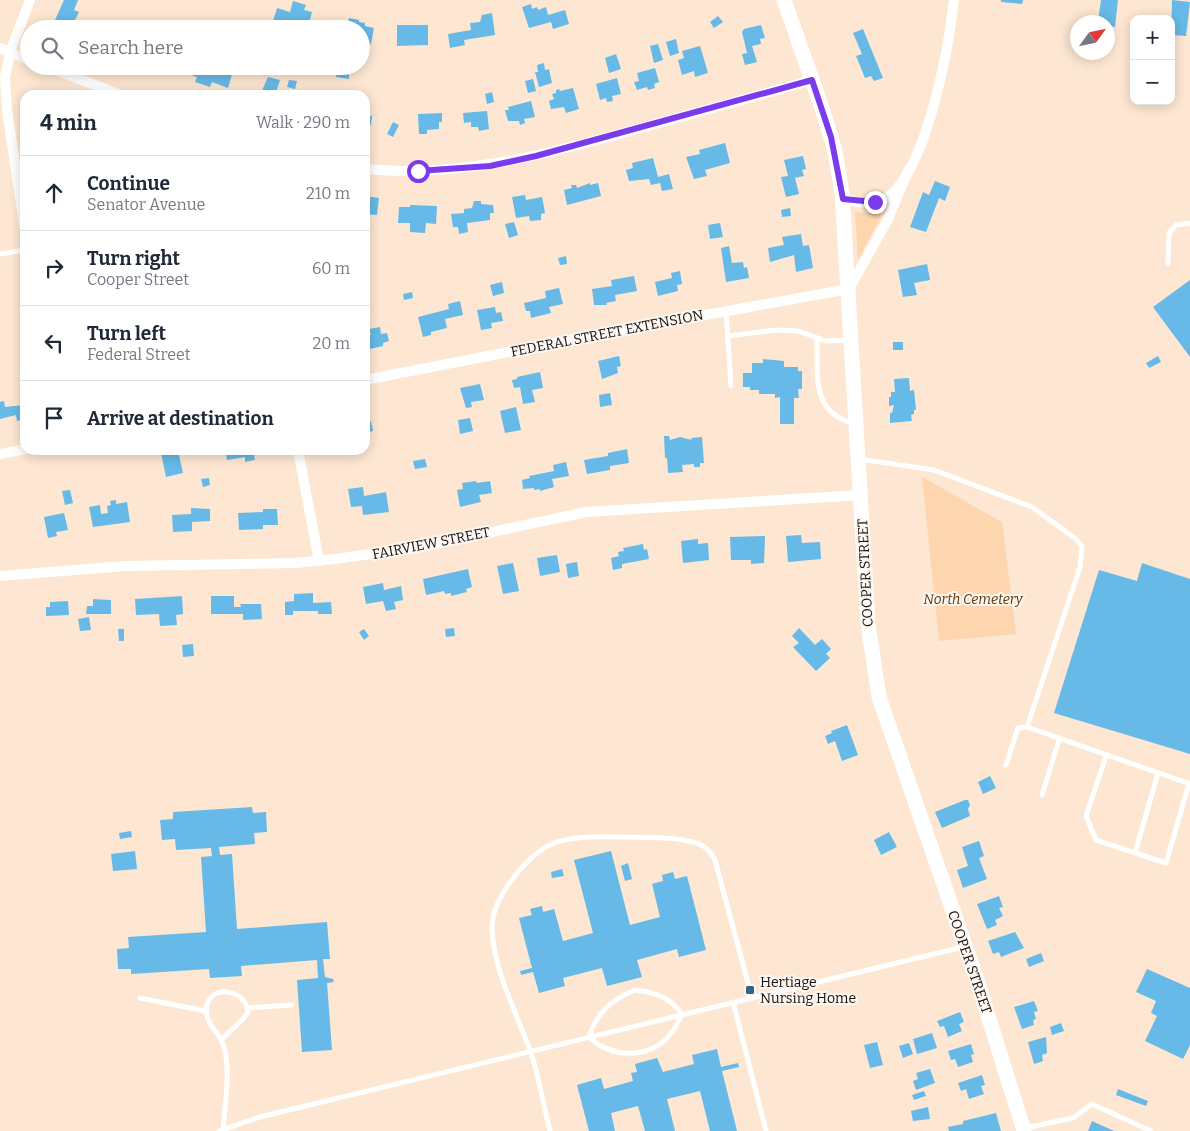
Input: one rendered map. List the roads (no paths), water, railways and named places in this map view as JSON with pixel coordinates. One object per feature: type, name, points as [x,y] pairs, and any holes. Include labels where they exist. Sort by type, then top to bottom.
[{"type":"street","points":[[20,196],[6,99],[5,50],[30,0]]},
{"type":"street","name":"COOPER STREET","points":[[784,0],[831,137],[843,199],[868,624],[875,682],[930,850],[966,946],[1023,1130]]},
{"type":"street","points":[[849,289],[887,221],[925,132],[940,85],[954,0]]},
{"type":"street","points":[[5,50],[20,56]]},
{"type":"street","points":[[69,75],[108,90]]},
{"type":"street","points":[[370,169],[434,171],[514,162],[812,80]]},
{"type":"street","points":[[843,199],[863,202],[880,201],[892,192],[909,169]]},
{"type":"street","name":"FEDERAL STREET EXTENSION","points":[[370,379],[849,289]]},
{"type":"street","points":[[0,454],[20,450]]},
{"type":"street","points":[[299,455],[319,561]]},
{"type":"street","name":"FAIRVIEW STREET","points":[[0,576],[126,566],[319,561],[421,547],[586,512],[861,495]]},
{"type":"lane","points":[[1168,263],[1169,233],[1176,225],[1190,223]]},
{"type":"lane","points":[[0,254],[20,251]]},
{"type":"lane","points":[[726,311],[732,386]]},
{"type":"lane","points":[[728,336],[775,330],[798,331],[826,341],[852,340]]},
{"type":"lane","points":[[817,338],[819,391],[822,402],[841,420],[857,424]]},
{"type":"lane","points":[[859,459],[934,470],[1032,507],[1076,540],[1082,547],[1080,567],[1027,728]]},
{"type":"lane","points":[[1006,765],[1018,728],[1027,728],[1190,784],[1166,864],[1096,840],[1086,816],[1106,756]]},
{"type":"lane","points":[[1042,795],[1059,740]]},
{"type":"lane","points":[[1135,853],[1158,772]]},
{"type":"lane","points":[[550,1131],[531,1052],[506,991],[492,932],[492,919],[500,898],[533,855],[553,843],[576,839],[639,838],[680,840],[702,845],[716,860],[752,998]]},
{"type":"lane","points":[[248,1008],[237,994],[223,992],[211,998],[206,1011],[209,1021],[225,1050],[226,1084],[221,1130],[260,1117],[966,946]]},
{"type":"lane","points":[[589,1037],[594,1023],[606,1006],[621,996],[635,990],[650,991],[660,995],[677,1007],[682,1015]]},
{"type":"lane","points":[[140,998],[206,1011]]},
{"type":"lane","points":[[733,1002],[766,1131]]},
{"type":"lane","points":[[248,1008],[292,1005]]},
{"type":"lane","points":[[221,1040],[243,1019],[248,1008]]},
{"type":"lane","points":[[589,1037],[600,1048],[616,1053],[638,1054],[659,1045],[672,1033],[682,1015]]},
{"type":"lane","points":[[1023,1130],[1073,1118],[1092,1104],[1151,1131]]},
{"type":"place","name":"Hertiage Nursing Home","points":[[750,990]]},
{"type":"park label","name":"North Cemetery","points":[[973,599]]}]
